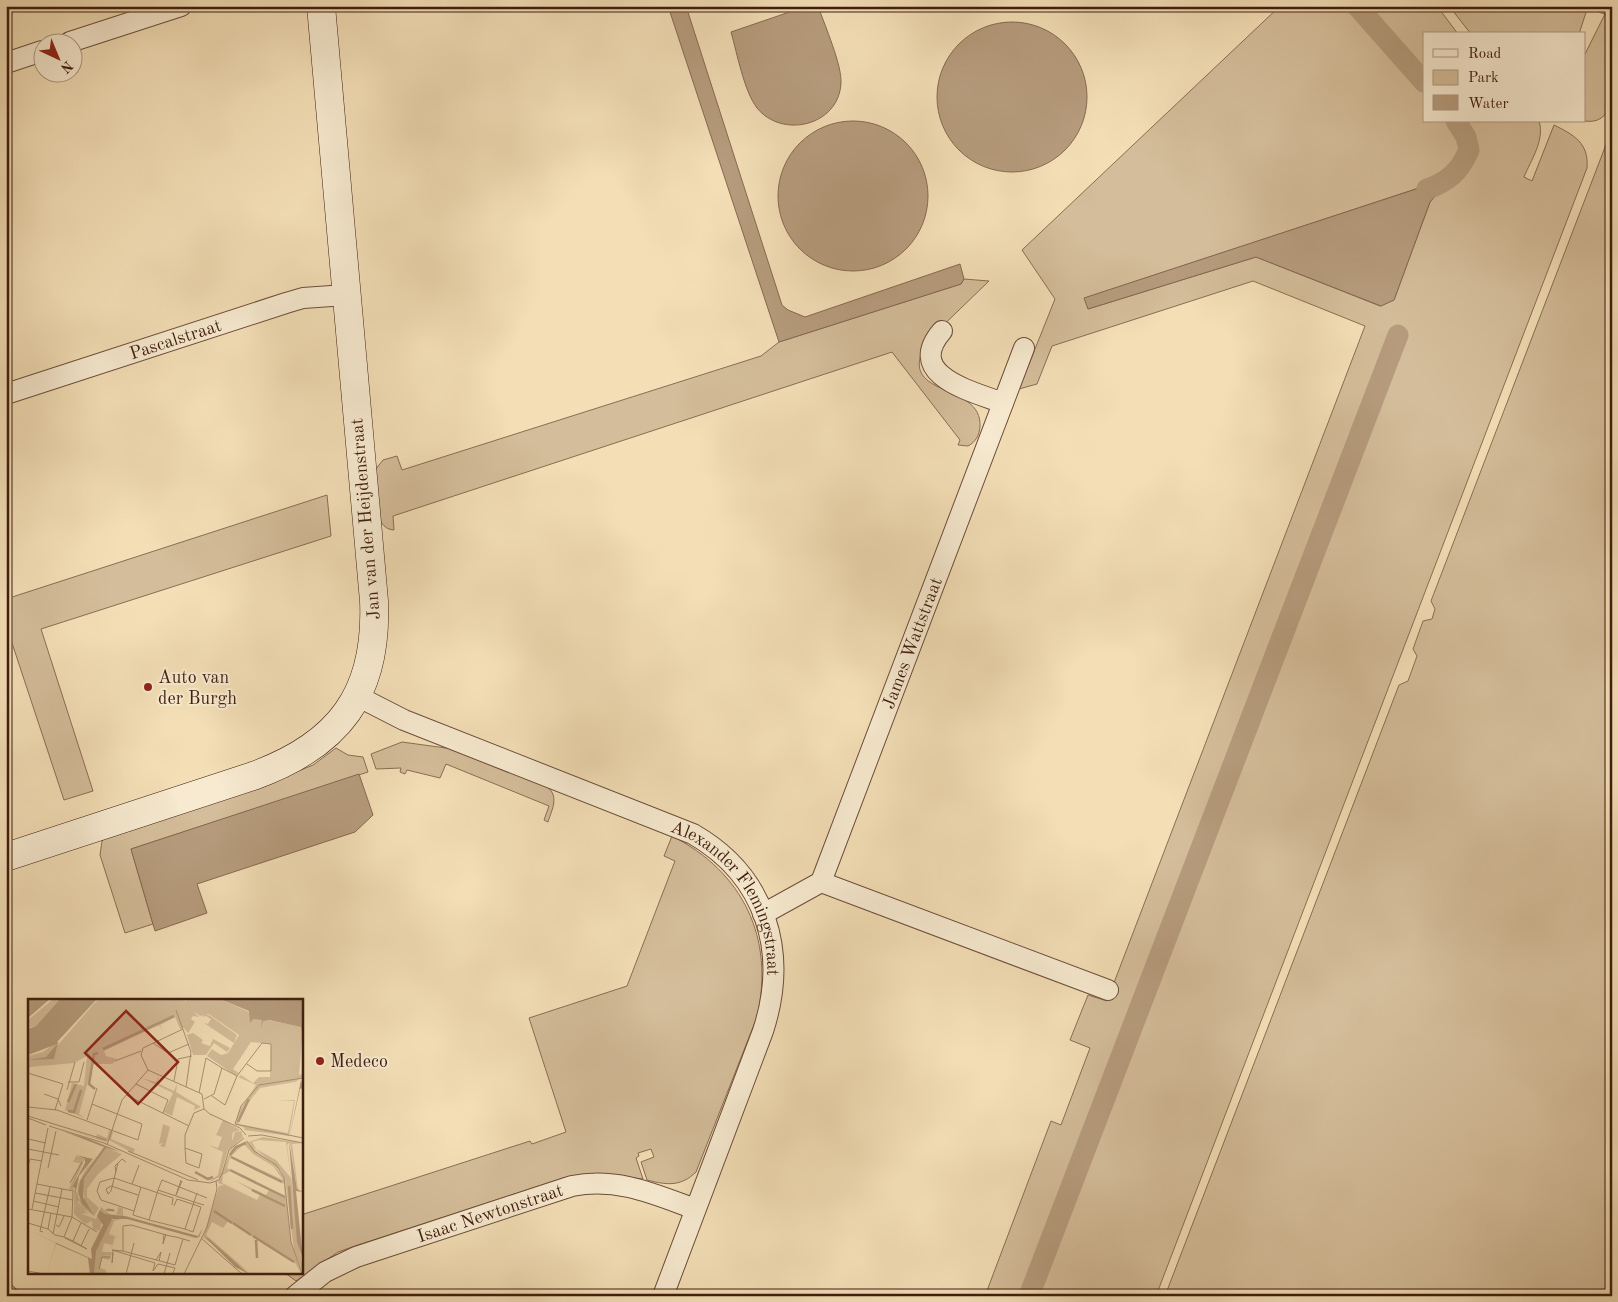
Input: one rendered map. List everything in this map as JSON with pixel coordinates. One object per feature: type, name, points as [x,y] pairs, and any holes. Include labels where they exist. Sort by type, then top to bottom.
[{"type":"street","points":[[82,38],[181,6]]},
{"type":"street","name":"Jan van der Heijdenstraat","points":[[6,857],[253,776],[290,762],[328,735],[347,713],[364,679],[372,651],[374,612],[320,6]]},
{"type":"street","points":[[6,63],[32,54]]},
{"type":"street","name":"Pascalstraat","points":[[6,394],[303,298],[346,295]]},
{"type":"street","points":[[942,331],[930,348],[929,358],[934,369],[956,384],[1003,403]]},
{"type":"street","name":"James Wattstraat","points":[[821,882],[1024,348]]},
{"type":"street","name":"Alexander Flemingstraat","points":[[357,696],[409,722],[693,834],[730,861],[745,880],[763,914],[770,932],[773,952],[774,977],[771,1004],[763,1031],[662,1296]]},
{"type":"street","points":[[763,914],[821,882],[1108,990]]},
{"type":"street","name":"Isaac Newtonstraat","points":[[295,1296],[325,1272],[356,1257],[572,1186],[593,1183],[622,1185],[649,1192],[695,1209]]},
{"type":"green space","points":[[1280,6],[1348,6],[1363,28],[1423,91],[1423,122],[1451,122],[1463,144],[1463,153],[1460,161],[1447,174],[1425,186],[1085,298],[1088,309],[1256,257],[1380,306],[1394,300],[1430,202],[1438,193],[1454,182],[1467,168],[1473,145],[1464,122],[1539,122],[1539,143],[1524,177],[1532,181],[1554,125],[1574,136],[1586,152],[1587,168],[1156,1296],[985,1296],[1051,1121],[1061,1125],[1090,1048],[1070,1040],[1088,995],[1107,1001],[1365,326],[1253,281],[1052,346],[1037,384],[1019,389],[1055,299],[1022,250]]},
{"type":"green space","points":[[1362,6],[1437,6],[1456,32],[1423,32],[1423,74]]},
{"type":"green space","points":[[1449,6],[1588,6],[1580,32],[1469,32]]},
{"type":"green space","points":[[1597,6],[1612,6],[1612,104],[1607,112],[1598,120],[1586,121],[1586,52],[1605,14],[1598,12]]},
{"type":"green space","points":[[1612,129],[1612,1296],[1165,1296],[1399,685],[1408,681],[1417,656],[1413,649],[1423,621],[1432,619],[1435,609],[1431,601]]},
{"type":"green space","points":[[964,279],[989,281],[928,340],[920,359],[921,372],[929,382],[968,402],[977,412],[980,427],[979,433],[968,446],[958,445],[960,440],[892,352],[393,516],[394,530],[387,528],[381,523],[376,506],[375,470],[383,460],[397,456],[402,470],[761,356],[779,342],[961,284]]},
{"type":"green space","points":[[327,495],[331,536],[41,629],[93,791],[64,800],[11,640],[6,641],[6,599]]},
{"type":"green space","points":[[402,742],[453,749],[546,786],[554,798],[548,822],[544,820],[549,806],[446,764],[440,778],[407,770],[405,774],[400,772],[401,768],[376,769],[371,754]]},
{"type":"green space","points":[[336,748],[348,755],[363,757],[368,772],[131,849],[153,924],[125,933],[100,855],[102,841],[108,835],[279,779],[313,765]]},
{"type":"green space","points":[[672,836],[697,851],[718,868],[735,888],[748,910],[757,935],[761,960],[761,988],[757,1017],[696,1172],[685,1180],[673,1184],[647,1180],[641,1162],[654,1157],[651,1149],[638,1153],[639,1156],[636,1158],[643,1179],[604,1174],[563,1178],[338,1252],[296,1281],[286,1274],[302,1274],[302,1215],[530,1141],[532,1144],[566,1132],[529,1018],[627,986],[675,861],[664,856]]},
{"type":"water","points":[[668,6],[686,6],[782,305],[788,310],[805,317],[960,264],[964,279],[961,284],[779,342]]},
{"type":"water","points":[[807,6],[818,6],[833,45],[841,75],[838,98],[831,109],[820,118],[808,123],[794,125],[780,123],[768,118],[752,101],[738,61],[731,32]]},
{"type":"water","points":[[1012,22],[1041,28],[1065,44],[1081,68],[1087,97],[1081,126],[1065,150],[1041,166],[1012,172],[983,166],[959,150],[943,126],[937,97],[943,68],[959,44],[983,28]]},
{"type":"water","points":[[853,121],[882,127],[906,143],[922,167],[928,196],[922,225],[906,249],[882,265],[853,271],[824,265],[800,249],[784,225],[778,196],[784,167],[800,143],[824,127]]},
{"type":"water","points":[[1449,172],[1455,182],[1439,192],[1430,202],[1394,300],[1381,306],[1256,257],[1088,309],[1084,298],[1425,186]]},
{"type":"water","points":[[359,774],[373,815],[355,832],[197,884],[207,913],[155,931],[131,849]]},
{"type":"waterway","points":[[1357,6],[1423,81]]},
{"type":"waterway","points":[[1427,189],[1441,183],[1452,175],[1462,164],[1469,150],[1466,137],[1457,122]]},
{"type":"waterway","points":[[1029,1296],[1398,335]]},
{"type":"place","name":"Auto van der Burgh","points":[[148,687]]},
{"type":"place","name":"Medeco","points":[[320,1061]]}]
